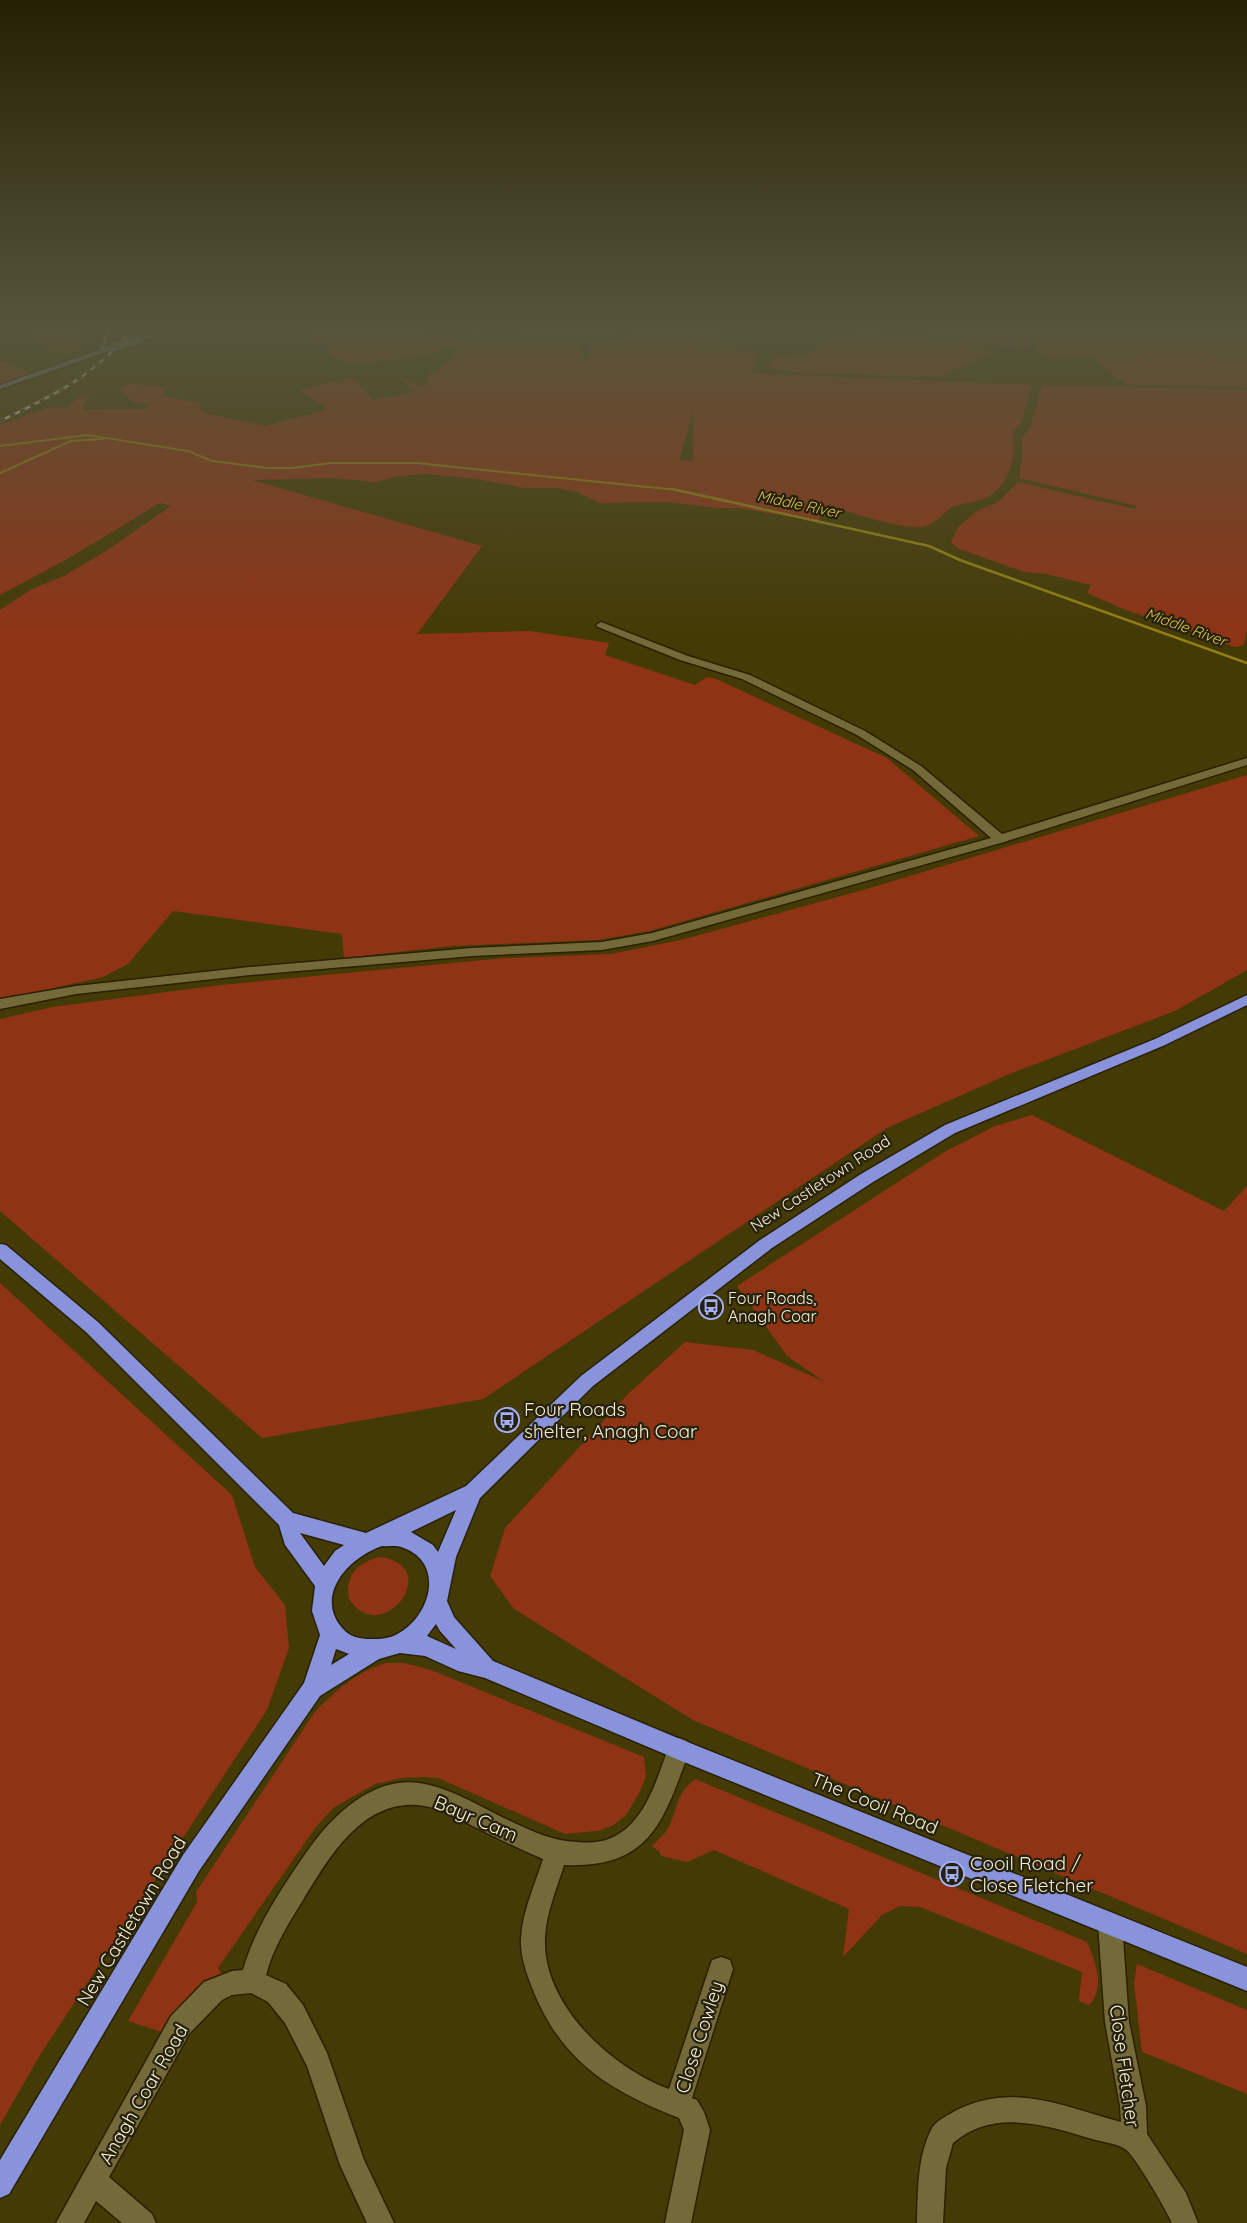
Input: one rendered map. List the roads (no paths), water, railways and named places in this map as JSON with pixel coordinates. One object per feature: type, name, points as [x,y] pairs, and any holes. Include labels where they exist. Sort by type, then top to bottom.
[{"type":"highway","name":"New Castletown Road","points":[[473,1492],[587,1381],[766,1244],[867,1178],[950,1129],[1160,1042],[1247,999]]},
{"type":"highway","points":[[0,1250],[92,1327],[287,1520],[292,1538],[325,1583]]},
{"type":"highway","points":[[373,1650],[349,1645],[332,1631],[322,1608],[325,1583],[332,1568],[352,1548],[374,1540],[473,1492]]},
{"type":"highway","points":[[313,1688],[373,1650],[403,1644],[427,1624],[438,1604],[440,1581],[446,1557],[473,1492]]},
{"type":"highway","points":[[287,1520],[374,1540],[404,1539],[428,1555],[436,1567],[440,1581]]},
{"type":"highway","name":"The Cooil Road","points":[[438,1604],[447,1624],[486,1668]]},
{"type":"highway","points":[[313,1688],[332,1631]]},
{"type":"highway","name":"The Cooil Road","points":[[403,1644],[426,1646],[458,1661],[486,1668],[679,1749],[1247,1979]]},
{"type":"highway","name":"New Castletown Road","points":[[0,2186],[192,1863],[313,1688]]},
{"type":"street","points":[[601,625],[684,658],[746,677],[861,733],[917,768],[1000,839]]},
{"type":"street","points":[[0,1004],[76,990],[250,970],[472,952],[602,946],[653,937],[1000,839],[1247,761]]},
{"type":"street","name":"Bayr Cam","points":[[252,1981],[256,1962],[269,1934],[324,1845],[341,1825],[366,1806],[389,1798],[412,1794],[438,1799],[556,1852],[601,1854],[618,1848],[640,1830],[656,1805],[679,1749]]},
{"type":"street","name":"Close Cowley","points":[[556,1852],[533,1938],[538,1970],[548,2000],[566,2031],[594,2058],[615,2075],[640,2089],[688,2109],[692,2115],[697,2130],[678,2223]]},
{"type":"street","name":"Close Fletcher","points":[[1110,1924],[1117,2022],[1132,2106],[1134,2138],[1177,2202],[1185,2223]]},
{"type":"street","name":"Close Cowley","points":[[677,2104],[721,1969]]},
{"type":"street","points":[[252,1981],[278,1993],[294,2014],[318,2062],[352,2165],[381,2223]]},
{"type":"street","name":"Anagh Coar Road","points":[[69,2223],[180,2025],[213,1991],[232,1983],[252,1981]]},
{"type":"street","points":[[930,2223],[934,2156],[942,2134],[961,2120],[982,2111],[1004,2108],[1029,2109],[1134,2138]]},
{"type":"street","points":[[93,2181],[143,2223]]},
{"type":"waterway","name":"Middle River","points":[[0,446],[87,435],[188,451],[212,461],[267,468],[292,468],[331,463],[417,463],[676,490]]},
{"type":"waterway","points":[[0,473],[71,441],[103,439]]},
{"type":"waterway","name":"Middle River","points":[[672,489],[676,490]]},
{"type":"waterway","name":"Middle River","points":[[676,490],[929,546],[960,560],[1247,663]]},
{"type":"place","name":"Four Roads, Anagh Coar","points":[[711,1307]]},
{"type":"place","name":"Four Roads shelter, Anagh Coar","points":[[507,1420]]},
{"type":"place","name":"Cooil Road / Close Fletcher","points":[[952,1874]]}]
